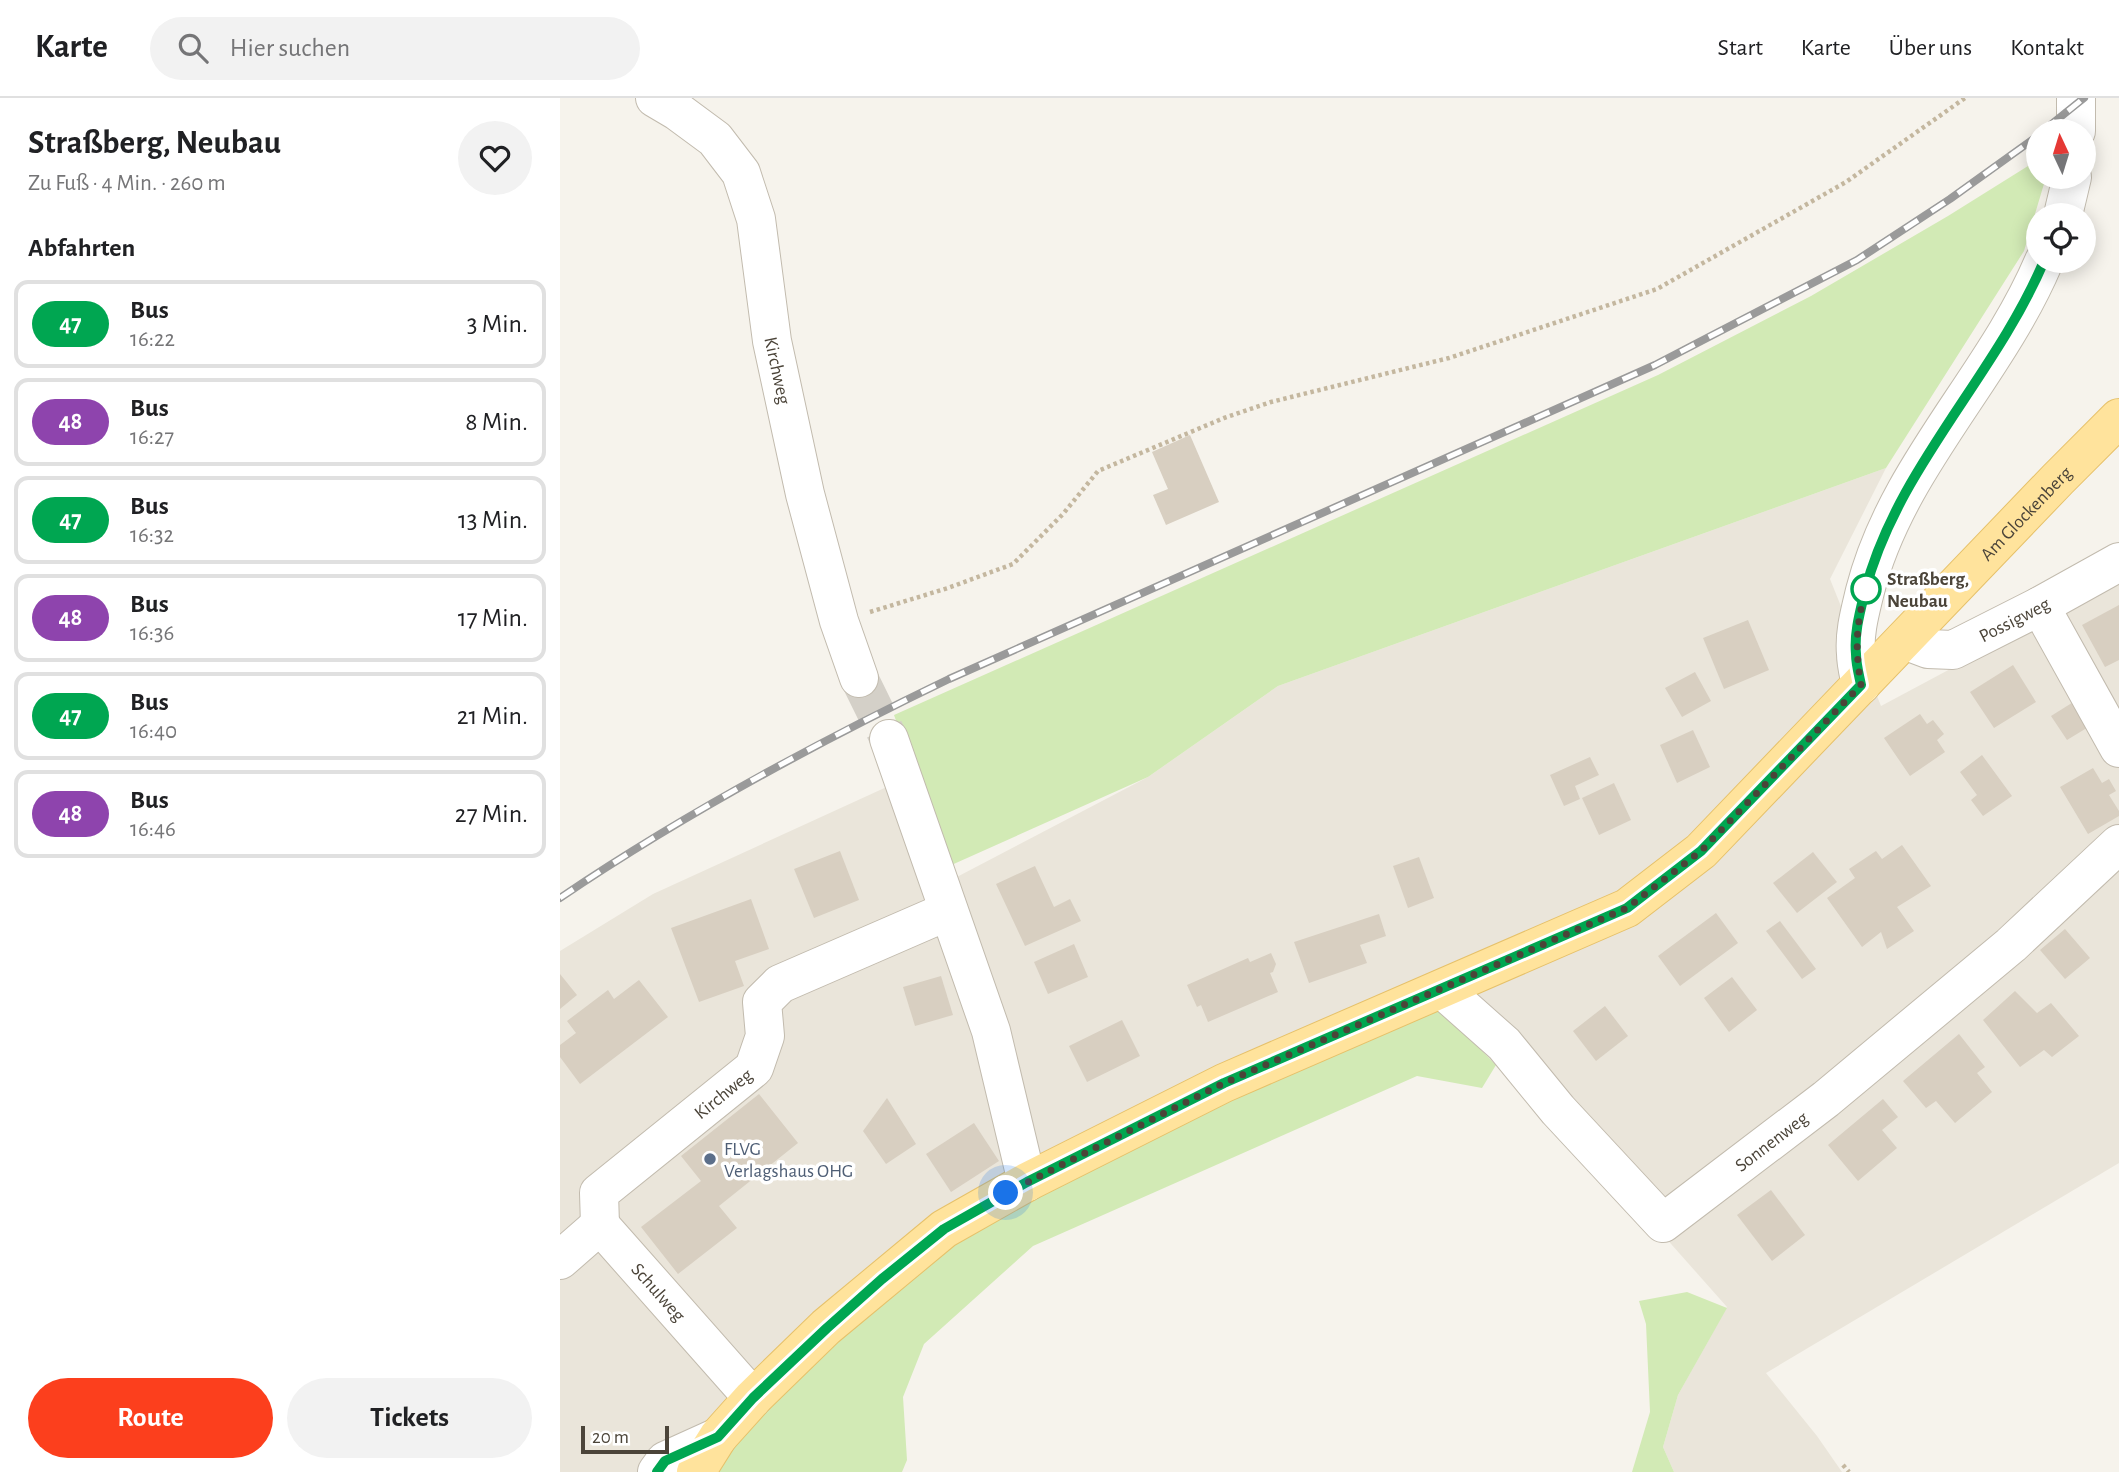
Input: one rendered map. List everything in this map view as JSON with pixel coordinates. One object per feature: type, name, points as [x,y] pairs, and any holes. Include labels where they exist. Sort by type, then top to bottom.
[{"type":"main road","name":"Am Glockenberg","points":[[696,1472],[718,1437],[753,1398],[836,1319],[944,1229],[1027,1182],[1224,1083],[1627,908],[1701,851],[2057,479],[2119,418]]},
{"type":"street","name":"Kirchweg","points":[[655,98],[677,110],[715,139],[741,173],[756,219],[772,341],[805,494],[839,621],[859,678]]},
{"type":"street","points":[[2076,98],[2076,119]]},
{"type":"street","points":[[1861,685],[1856,654],[1857,622],[1872,562],[1898,503],[2006,335],[2038,273]]},
{"type":"street","name":"Possigweg","points":[[1904,640],[1928,649],[1953,650],[2119,562]]},
{"type":"street","points":[[2040,606],[2119,748]]},
{"type":"street","points":[[889,739],[991,1031],[1027,1182]]},
{"type":"street","name":"Sonnenweg","points":[[1442,989],[1504,1044],[1558,1110],[1663,1223],[1826,1099],[2011,945],[2119,844]]},
{"type":"street","name":"Kirchweg","points":[[600,1224],[599,1193],[754,1068],[765,1036],[762,1002],[780,984],[948,911]]},
{"type":"street","points":[[560,1260],[600,1224]]},
{"type":"street","name":"Schulweg","points":[[600,1224],[753,1398]]},
{"type":"street","points":[[657,1472],[665,1461],[718,1437]]},
{"type":"path","points":[[839,621],[948,588],[1013,564],[1063,514],[1098,471],[1224,418],[1271,402],[1449,358],[1657,289],[1846,182],[1965,98]]},
{"type":"path","points":[[1843,1465],[1849,1472]]},
{"type":"shaded area","points":[[1886,468],[1830,579],[1881,706],[2119,579],[2119,1163],[1766,1373],[1842,1472],[1674,1472],[1663,1447],[1678,1395],[1727,1307],[1656,1227],[1436,1004],[1219,1101],[715,1472],[560,1472],[560,951],[653,894],[891,785],[932,890],[1148,777],[1278,686]]},
{"type":"green space","points":[[2026,167],[2026,189],[2042,189],[2038,203],[2026,203],[2024,251],[1886,468],[1278,686],[1148,777],[947,867],[894,715],[1658,375],[1811,296]]},
{"type":"green space","points":[[1436,1004],[1496,1065],[1482,1088],[1417,1076],[1033,1246],[924,1344],[903,1397],[907,1460],[902,1472],[715,1472],[731,1448],[837,1332],[953,1239],[1219,1101]]},
{"type":"green space","points":[[1687,1292],[1727,1308],[1678,1395],[1663,1447],[1674,1472],[1632,1472],[1650,1412],[1646,1324],[1639,1301]]},
{"type":"building","points":[[1190,435],[1219,502],[1166,525],[1153,495],[1168,489],[1152,452]]},
{"type":"building","points":[[2119,605],[2119,660],[2105,667],[2082,625]]},
{"type":"building","points":[[1748,620],[1769,670],[1724,689],[1703,638]]},
{"type":"building","points":[[2013,665],[2036,702],[1994,728],[1970,692]]},
{"type":"building","points":[[1695,672],[1711,701],[1682,717],[1665,688]]},
{"type":"building","points":[[2075,701],[2090,726],[2067,740],[2051,716]]},
{"type":"building","points":[[1920,714],[1927,724],[1933,720],[1944,734],[1937,740],[1945,752],[1910,776],[1884,738]]},
{"type":"building","points":[[1693,730],[1710,767],[1677,783],[1660,745]]},
{"type":"building","points":[[1982,755],[2012,796],[1983,816],[1971,800],[1977,795],[1960,772]]},
{"type":"building","points":[[1590,757],[1599,775],[1575,786],[1580,799],[1564,806],[1550,775]]},
{"type":"building","points":[[2093,768],[2102,783],[2109,779],[2116,791],[2109,795],[2119,811],[2119,816],[2088,834],[2060,787]]},
{"type":"building","points":[[1614,783],[1631,820],[1599,835],[1582,798]]},
{"type":"building","points":[[1902,845],[1931,886],[1897,907],[1914,931],[1887,949],[1881,932],[1862,947],[1827,898],[1855,878],[1849,869],[1876,851],[1882,859]]},
{"type":"building","points":[[840,851],[859,900],[814,918],[794,869]]},
{"type":"building","points":[[1813,852],[1837,882],[1797,913],[1773,883]]},
{"type":"building","points":[[1419,857],[1434,898],[1408,908],[1393,866]]},
{"type":"building","points":[[1035,866],[1054,907],[1070,899],[1081,921],[1025,946],[996,884]]},
{"type":"building","points":[[751,899],[769,949],[735,961],[744,986],[699,1002],[671,928]]},
{"type":"building","points":[[1716,913],[1738,943],[1680,986],[1658,956]]},
{"type":"building","points":[[1379,914],[1386,936],[1360,945],[1367,963],[1309,983],[1294,942]]},
{"type":"building","points":[[1780,921],[1816,969],[1802,979],[1766,931]]},
{"type":"building","points":[[2065,929],[2090,958],[2065,979],[2040,950]]},
{"type":"building","points":[[1074,944],[1088,977],[1048,994],[1034,962]]},
{"type":"building","points":[[1271,953],[1276,964],[1270,973],[1278,992],[1208,1022],[1201,1005],[1197,1007],[1187,985],[1248,958],[1250,962]]},
{"type":"building","points":[[560,974],[577,995],[560,1009]]},
{"type":"building","points":[[941,976],[953,1015],[915,1026],[903,987]]},
{"type":"building","points":[[1732,977],[1757,1010],[1729,1032],[1704,998]]},
{"type":"building","points":[[639,980],[668,1017],[580,1084],[560,1057],[560,1045],[576,1033],[567,1021],[608,990],[614,999]]},
{"type":"building","points":[[2015,991],[2037,1013],[2051,1003],[2079,1036],[2052,1057],[2044,1050],[2020,1067],[1983,1020]]},
{"type":"building","points":[[1605,1006],[1628,1036],[1596,1061],[1573,1031]]},
{"type":"building","points":[[1122,1020],[1140,1056],[1087,1082],[1069,1046]]},
{"type":"building","points":[[1959,1034],[1985,1067],[1977,1073],[1992,1092],[1955,1123],[1936,1101],[1926,1108],[1903,1081]]},
{"type":"building","points":[[759,1094],[798,1143],[719,1206],[737,1228],[678,1274],[641,1227],[701,1181],[681,1156]]},
{"type":"building","points":[[887,1098],[916,1144],[886,1164],[863,1131]]},
{"type":"building","points":[[1883,1099],[1898,1117],[1882,1130],[1897,1148],[1858,1181],[1828,1145]]},
{"type":"building","points":[[974,1123],[999,1161],[951,1192],[926,1154]]},
{"type":"building","points":[[1771,1190],[1805,1235],[1772,1261],[1737,1215]]},
{"type":"tunnel","points":[[859,678],[889,739]]},
{"type":"railway","points":[[2058,119],[2084,98]]},
{"type":"railway","points":[[560,898],[654,837],[750,781],[949,679],[1655,365],[1857,260],[1950,199],[2026,144]]},
{"type":"bus line","name":"47","points":[[657,1472],[665,1461],[718,1437],[753,1398],[827,1328],[944,1229],[1027,1182],[1224,1083],[1627,908],[1701,851],[1861,685],[1856,654],[1857,622],[1872,562],[1898,503],[2006,335],[2038,273]]},
{"type":"place","name":"Straßberg, Neubau","points":[[1866,589]]},
{"type":"place","name":"FLVG Verlagshaus OHG","points":[[710,1159]]},
{"type":"route","points":[[1006,1193],[1224,1083],[1627,908],[1701,851],[1861,685],[1856,654],[1857,622],[1867,582],[1866,589]]}]
